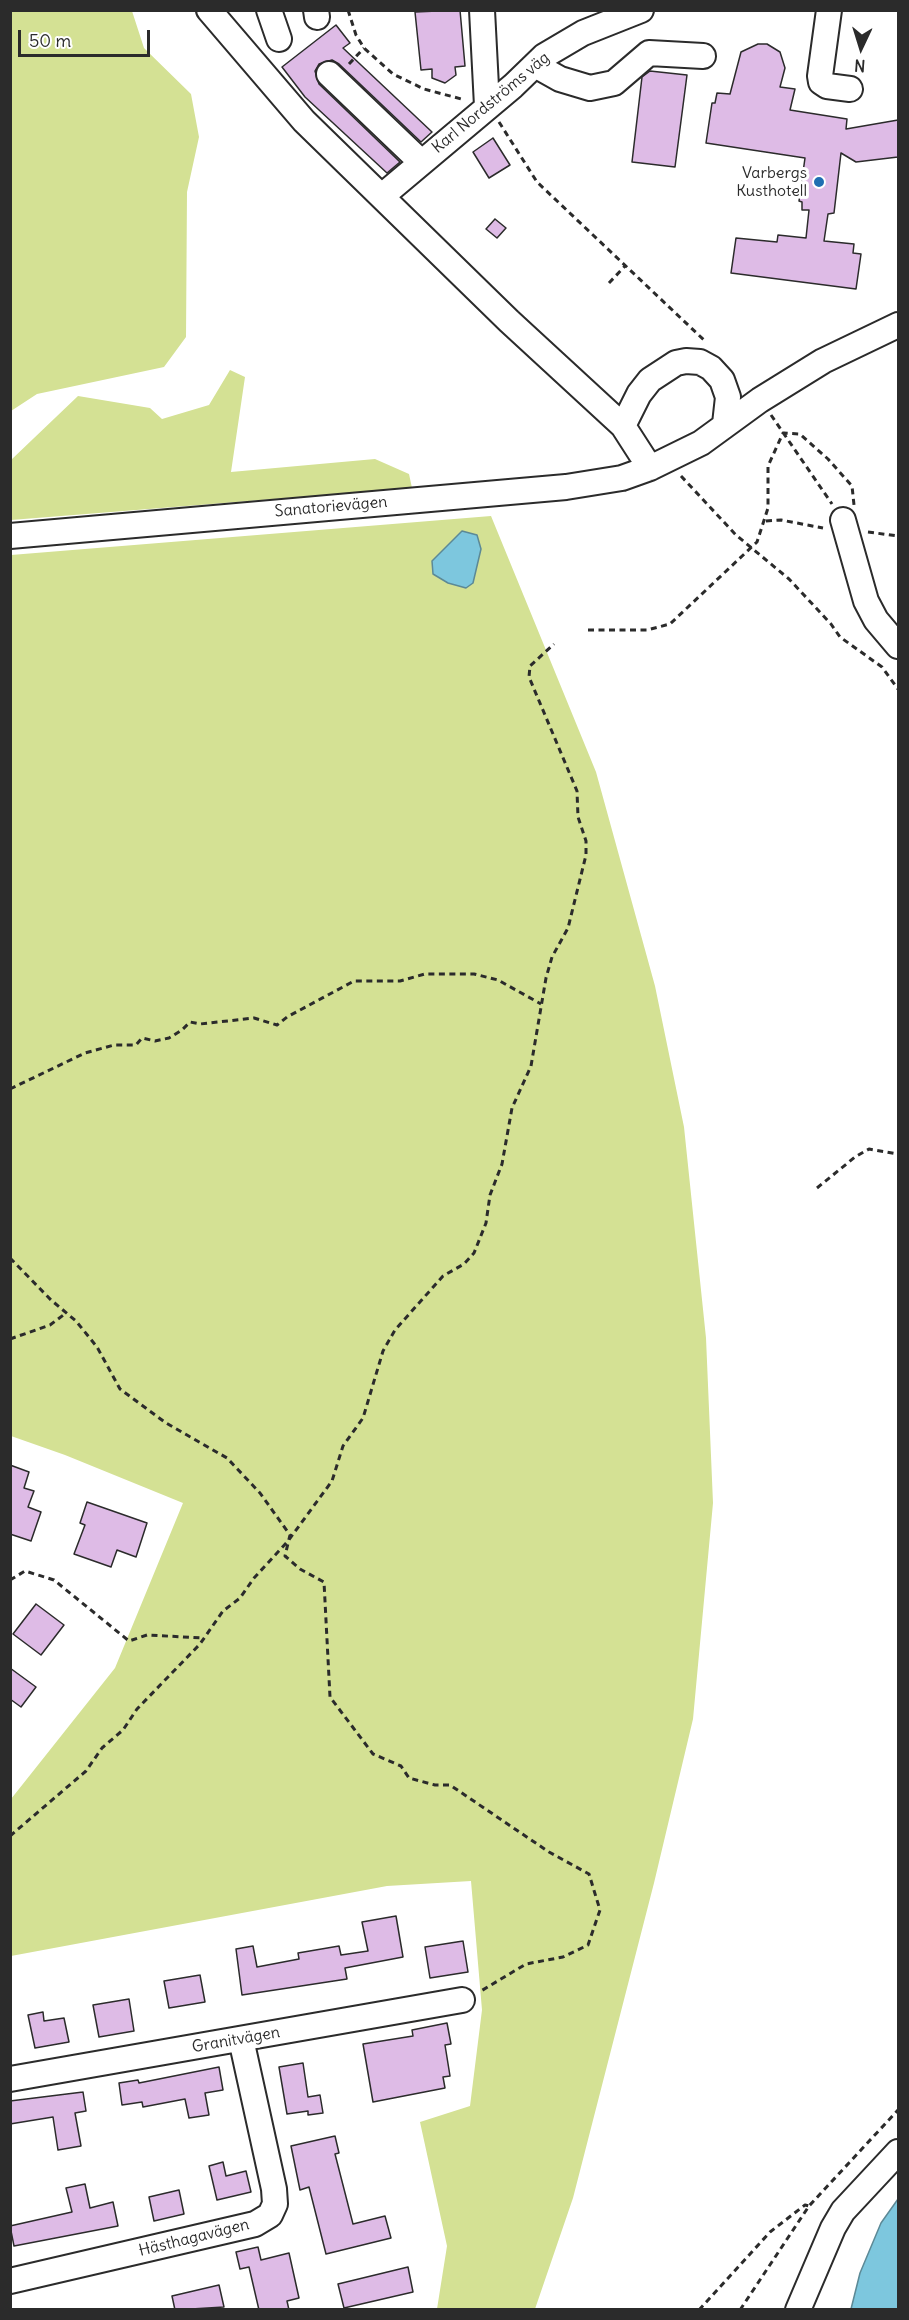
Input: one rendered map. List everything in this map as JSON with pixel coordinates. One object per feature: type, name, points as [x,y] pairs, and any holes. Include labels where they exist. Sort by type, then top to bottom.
[{"type":"street","points":[[209,10],[304,121],[508,321],[623,426],[659,465]]},
{"type":"street","points":[[269,10],[279,39]]},
{"type":"street","points":[[482,10],[487,106]]},
{"type":"street","name":"Karl Nordströms väg","points":[[382,196],[544,56],[576,37],[641,10]]},
{"type":"street","points":[[829,10],[821,82],[827,86],[850,89]]},
{"type":"street","points":[[535,65],[576,85],[602,87],[623,77],[639,59],[649,53],[703,56]]},
{"type":"street","points":[[329,74],[421,162]]},
{"type":"street","name":"Sanatorievägen","points":[[10,536],[566,487],[622,478],[659,465],[701,443],[760,400],[823,361],[898,325]]},
{"type":"street","points":[[623,426],[639,394],[650,380],[676,363],[686,361],[700,362],[711,368],[722,380],[728,397],[725,424]]},
{"type":"street","points":[[845,525],[866,601],[876,620],[898,646]]},
{"type":"street","name":"Granitvägen","points":[[10,2079],[462,2000]]},
{"type":"street","name":"Hästhagavägen","points":[[10,2281],[255,2224],[270,2215],[275,2204],[274,2189],[241,2039]]},
{"type":"street","points":[[798,2310],[833,2228],[843,2211],[898,2152]]},
{"type":"path","points":[[348,10],[356,35],[364,48],[393,74],[424,89],[487,106],[537,182],[711,346]]},
{"type":"path","points":[[609,283],[626,266]]},
{"type":"path","points":[[760,400],[845,525]]},
{"type":"path","points":[[783,433],[800,434],[828,459],[852,486],[854,506],[845,525]]},
{"type":"path","points":[[588,630],[647,630],[670,624],[757,542],[766,521],[768,466],[783,433]]},
{"type":"path","points":[[659,465],[750,548],[789,579],[831,624],[840,637],[882,667],[898,689]]},
{"type":"path","points":[[10,1836],[86,1771],[102,1748],[123,1730],[137,1709],[204,1638],[223,1611],[240,1598],[254,1578],[288,1541],[332,1481],[343,1446],[363,1418],[383,1351],[395,1330],[443,1276],[464,1263],[474,1253],[486,1223],[490,1195],[502,1164],[512,1108],[531,1066],[541,1004],[552,957],[568,928],[586,855],[586,841],[579,817],[577,791],[529,677],[530,666],[554,644]]},
{"type":"path","points":[[10,1089],[85,1053],[114,1045],[136,1045],[142,1038],[155,1041],[169,1038],[190,1022],[200,1024],[254,1018],[277,1025],[287,1017],[354,981],[400,981],[424,974],[474,974],[498,980],[541,1004]]},
{"type":"path","points":[[817,1188],[855,1157],[869,1149],[898,1154]]},
{"type":"path","points":[[10,1258],[97,1347],[120,1389],[166,1423],[227,1458],[260,1494],[290,1535],[285,1556],[300,1569],[324,1582],[330,1697],[373,1754],[401,1766],[410,1778],[435,1785],[450,1785],[549,1852],[589,1874],[600,1910],[588,1945],[563,1957],[526,1964],[462,2000]]},
{"type":"path","points":[[10,1339],[50,1325],[66,1313]]},
{"type":"path","points":[[10,1581],[25,1571],[54,1580],[129,1641],[147,1635],[204,1638]]},
{"type":"path","points":[[740,2310],[809,2206],[898,2110]]},
{"type":"path","points":[[699,2310],[770,2232],[805,2205],[809,2206]]},
{"type":"green space","points":[[11,10],[132,11],[144,48],[191,94],[199,137],[187,192],[186,337],[164,367],[37,394],[11,411]]},
{"type":"green space","points":[[230,370],[245,377],[231,472],[375,459],[409,474],[412,488],[11,520],[11,460],[78,396],[150,408],[162,419],[209,405]]},
{"type":"green space","points":[[491,516],[596,772],[655,986],[684,1127],[706,1338],[713,1503],[693,1719],[654,1883],[573,2198],[535,2309],[437,2309],[447,2246],[420,2122],[470,2106],[482,2010],[471,1881],[387,1886],[11,1956],[11,1799],[115,1668],[183,1503],[65,1455],[11,1436],[11,555]]},
{"type":"water","points":[[462,531],[477,535],[481,549],[473,583],[466,588],[448,583],[433,574],[432,561]]},
{"type":"water","points":[[898,2199],[898,2309],[851,2309],[860,2273],[881,2223]]},
{"type":"building","points":[[460,10],[465,66],[455,67],[456,75],[445,83],[432,78],[432,69],[421,70],[415,12]]},
{"type":"building","points":[[336,25],[350,43],[343,48],[432,132],[421,142],[339,64],[332,60],[319,64],[315,71],[319,84],[400,162],[387,173],[305,97],[282,67]]},
{"type":"building","name":"Varbergs Kusthotell","points":[[758,44],[767,44],[780,52],[785,68],[780,87],[795,89],[790,110],[847,119],[846,129],[898,120],[898,157],[856,162],[841,153],[834,213],[828,214],[824,241],[854,244],[853,253],[861,254],[856,289],[731,273],[736,238],[777,242],[778,235],[806,238],[809,210],[802,210],[802,202],[799,201],[805,158],[706,143],[712,103],[715,103],[717,93],[730,94],[741,52]]},
{"type":"building","points":[[650,71],[687,75],[675,167],[632,162],[642,77]]},
{"type":"building","points":[[493,138],[510,165],[489,178],[473,152]]},
{"type":"building","points":[[495,219],[506,228],[497,238],[486,229]]},
{"type":"building","points":[[10,1465],[29,1472],[24,1488],[34,1491],[28,1507],[41,1512],[31,1541],[10,1534]]},
{"type":"building","points":[[87,1502],[147,1523],[136,1557],[117,1550],[111,1567],[74,1554],[85,1525],[80,1523]]},
{"type":"building","points":[[36,1604],[64,1625],[41,1655],[13,1634]]},
{"type":"building","points":[[10,1668],[36,1687],[21,1707],[10,1699]]},
{"type":"building","points":[[396,1916],[403,1957],[345,1968],[347,1979],[242,1995],[236,1949],[253,1946],[257,1967],[299,1959],[298,1953],[339,1946],[341,1955],[368,1951],[362,1922]]},
{"type":"building","points":[[463,1941],[468,1972],[430,1978],[425,1947]]},
{"type":"building","points":[[200,1975],[205,2002],[169,2008],[164,1981]]},
{"type":"building","points":[[129,1999],[134,2031],[99,2037],[93,2005]]},
{"type":"building","points":[[43,2012],[44,2021],[64,2018],[69,2042],[35,2048],[28,2015]]},
{"type":"building","points":[[447,2023],[451,2044],[445,2045],[450,2076],[443,2077],[445,2088],[373,2102],[363,2044],[413,2036],[412,2030]]},
{"type":"building","points":[[303,2063],[308,2097],[320,2095],[323,2113],[308,2115],[308,2111],[287,2114],[279,2067]]},
{"type":"building","points":[[219,2067],[223,2090],[205,2093],[209,2115],[189,2118],[185,2099],[143,2107],[142,2102],[122,2105],[119,2083],[138,2080],[139,2083]]},
{"type":"building","points":[[83,2092],[86,2111],[75,2113],[81,2146],[58,2150],[53,2117],[10,2124],[10,2101]]},
{"type":"building","points":[[335,2136],[339,2153],[335,2154],[353,2224],[385,2216],[391,2238],[326,2254],[309,2187],[300,2190],[291,2146]]},
{"type":"building","points":[[223,2162],[226,2176],[246,2171],[251,2192],[217,2200],[209,2166]]},
{"type":"building","points":[[85,2184],[90,2208],[113,2202],[118,2226],[14,2246],[10,2226],[72,2212],[66,2188]]},
{"type":"building","points":[[179,2190],[184,2214],[154,2221],[149,2197]]},
{"type":"building","points":[[258,2247],[261,2260],[289,2253],[299,2298],[287,2301],[289,2310],[259,2310],[249,2267],[240,2269],[236,2252]]},
{"type":"building","points":[[408,2267],[413,2292],[344,2308],[338,2284]]},
{"type":"building","points":[[219,2285],[224,2307],[175,2310],[172,2296]]},
{"type":"place","name":"Varbergs Kusthotell","points":[[819,182]]}]
